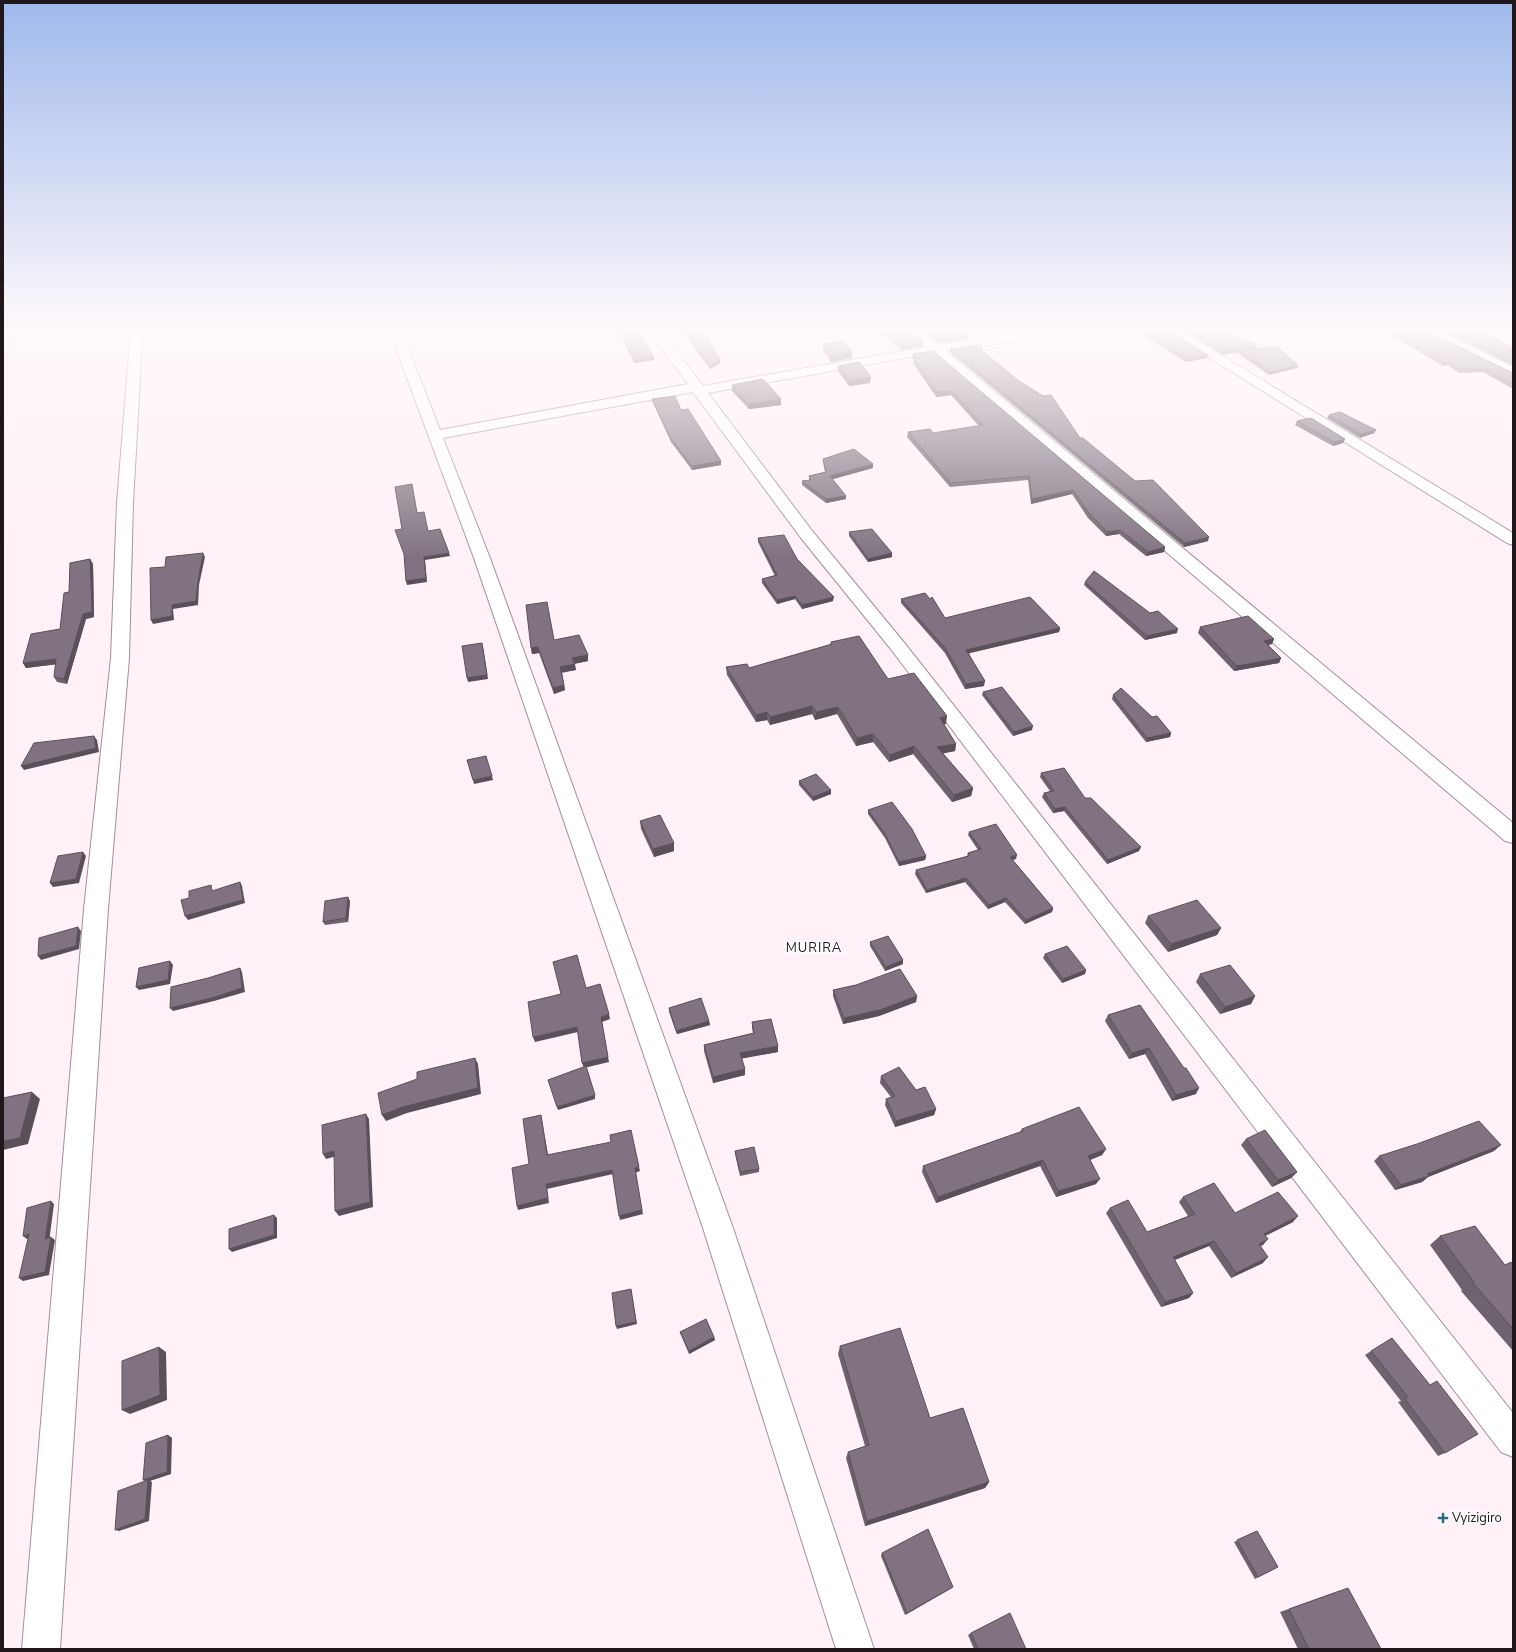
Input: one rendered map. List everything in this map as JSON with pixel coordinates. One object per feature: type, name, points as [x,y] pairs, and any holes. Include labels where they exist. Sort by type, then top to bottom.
[{"type":"street","points":[[41,1649],[96,909],[120,658],[125,503],[132,404]]},
{"type":"street","points":[[423,404],[482,558],[718,1228],[855,1649]]},
{"type":"street","points":[[434,435],[611,404]]},
{"type":"street","points":[[709,404],[807,535],[896,644],[1513,1440]]},
{"type":"street","points":[[1001,404],[1513,835]]},
{"type":"street","points":[[1292,404],[1513,540]]},
{"type":"building","points":[[654,404],[678,404],[681,410],[688,409],[721,461],[692,466],[670,437]]},
{"type":"building","points":[[964,404],[996,404],[1165,547],[1148,552],[1120,530],[1107,532],[1089,513],[1073,490],[1032,499],[1029,476],[951,483],[908,432],[930,429],[933,433],[983,425]]},
{"type":"building","points":[[1017,404],[1057,404],[1080,438],[1083,438],[1135,481],[1153,480],[1209,537],[1185,543]]},
{"type":"building","points":[[1340,412],[1376,430],[1361,434],[1329,415]]},
{"type":"building","points":[[1311,418],[1345,439],[1334,442],[1297,421]]},
{"type":"building","points":[[854,449],[873,464],[830,476],[846,496],[826,499],[802,481],[811,480],[809,476],[826,472],[823,459]]},
{"type":"building","points":[[412,484],[417,513],[424,512],[428,531],[440,529],[449,553],[424,557],[426,578],[406,581],[404,554],[395,530],[402,529],[395,487]]},
{"type":"building","points":[[872,529],[892,553],[868,559],[849,532]]},
{"type":"building","points":[[784,535],[797,559],[834,597],[802,605],[795,596],[777,600],[762,579],[777,575],[758,538]]},
{"type":"building","points":[[203,553],[196,601],[172,605],[172,616],[151,620],[150,568],[165,567],[166,557]]},
{"type":"building","points":[[90,559],[92,612],[83,614],[64,679],[54,677],[56,659],[23,663],[31,634],[60,629],[64,593],[69,592],[70,563]]},
{"type":"building","points":[[1094,571],[1150,613],[1158,611],[1178,629],[1147,636],[1085,582]]},
{"type":"building","points":[[925,593],[930,599],[932,597],[945,618],[1030,597],[1060,628],[966,650],[985,681],[966,684],[945,648],[901,599]]},
{"type":"building","points":[[547,602],[554,640],[579,635],[588,655],[572,658],[575,664],[560,667],[564,685],[553,688],[538,647],[531,648],[526,605]]},
{"type":"building","points":[[1248,616],[1274,639],[1264,641],[1281,658],[1237,666],[1200,627]]},
{"type":"building","points":[[859,636],[888,679],[914,673],[947,716],[940,718],[956,744],[937,747],[973,788],[954,795],[914,746],[890,755],[873,734],[857,738],[838,707],[816,712],[812,706],[770,717],[767,712],[756,715],[726,667],[747,664],[749,668],[832,644],[831,642]]},
{"type":"building","points":[[482,643],[487,675],[467,678],[462,646]]},
{"type":"building","points":[[1002,687],[1033,726],[1014,732],[983,692]]},
{"type":"building","points":[[1121,688],[1152,717],[1157,716],[1171,733],[1147,738],[1113,695]]},
{"type":"building","points":[[94,736],[96,748],[21,766],[34,743]]},
{"type":"building","points":[[486,756],[492,776],[473,780],[467,760]]},
{"type":"building","points":[[1064,768],[1085,798],[1091,798],[1141,847],[1108,860],[1065,807],[1055,809],[1044,793],[1054,791],[1041,773]]},
{"type":"building","points":[[816,774],[831,790],[813,797],[799,781]]},
{"type":"building","points":[[892,802],[912,829],[926,856],[899,862],[885,834],[868,810]]},
{"type":"building","points":[[660,815],[674,843],[653,849],[640,821]]},
{"type":"building","points":[[996,824],[1017,855],[1010,857],[1053,908],[1026,920],[1006,898],[989,905],[966,878],[927,890],[916,870],[969,856],[968,853],[981,849],[969,832]]},
{"type":"building","points":[[83,852],[76,879],[50,883],[58,856]]},
{"type":"building","points":[[240,882],[243,900],[185,916],[181,900],[189,898],[189,891],[211,885],[212,891]]},
{"type":"building","points":[[348,897],[346,918],[323,922],[325,901]]},
{"type":"building","points":[[1197,900],[1221,928],[1171,944],[1148,916]]},
{"type":"building","points":[[78,927],[76,946],[38,956],[39,938]]},
{"type":"building","points":[[888,936],[903,960],[886,967],[870,942]]},
{"type":"building","points":[[1067,946],[1086,970],[1063,979],[1045,954]]},
{"type":"building","points":[[577,955],[586,988],[600,984],[609,1014],[601,1017],[608,1057],[582,1063],[577,1027],[533,1037],[528,1002],[561,994],[553,962]]},
{"type":"building","points":[[170,961],[168,980],[136,987],[139,968]]},
{"type":"building","points":[[1230,965],[1255,996],[1225,1007],[1200,974]]},
{"type":"building","points":[[240,968],[242,988],[212,998],[170,1008],[171,987]]},
{"type":"building","points":[[900,969],[917,996],[880,1010],[844,1018],[833,990],[856,985]]},
{"type":"building","points":[[701,998],[709,1021],[676,1031],[669,1008]]},
{"type":"building","points":[[1140,1005],[1199,1088],[1176,1095],[1149,1048],[1132,1053],[1108,1015]]},
{"type":"building","points":[[771,1019],[778,1046],[740,1053],[745,1069],[713,1077],[704,1045],[754,1033],[752,1022]]},
{"type":"building","points":[[475,1058],[478,1088],[403,1107],[382,1115],[378,1093],[417,1079],[417,1072]]},
{"type":"building","points":[[586,1066],[595,1095],[557,1107],[548,1080]]},
{"type":"building","points":[[899,1067],[916,1090],[925,1087],[936,1109],[896,1121],[886,1099],[895,1096],[881,1076]]},
{"type":"building","points":[[32,1092],[20,1138],[3,1141],[3,1098]]},
{"type":"building","points":[[1079,1107],[1106,1149],[1088,1156],[1100,1179],[1058,1191],[1043,1160],[938,1197],[923,1166],[1023,1131],[1022,1129]]},
{"type":"building","points":[[366,1114],[370,1202],[335,1211],[334,1151],[323,1154],[322,1125]]},
{"type":"building","points":[[541,1115],[547,1155],[611,1142],[610,1135],[631,1130],[639,1167],[635,1168],[642,1210],[619,1216],[612,1170],[546,1184],[548,1198],[517,1206],[512,1168],[529,1164],[523,1119]]},
{"type":"building","points":[[1479,1121],[1501,1145],[1427,1174],[1429,1176],[1401,1185],[1379,1156],[1417,1144]]},
{"type":"building","points":[[1265,1130],[1297,1172],[1278,1180],[1246,1139]]},
{"type":"building","points":[[754,1147],[759,1169],[740,1172],[735,1151]]},
{"type":"building","points":[[1214,1183],[1235,1213],[1278,1192],[1298,1216],[1264,1234],[1268,1239],[1259,1244],[1268,1257],[1236,1273],[1214,1241],[1173,1257],[1193,1293],[1165,1302],[1110,1208],[1128,1200],[1147,1232],[1195,1214],[1183,1197]]},
{"type":"building","points":[[51,1201],[45,1239],[51,1237],[45,1272],[19,1278],[29,1234],[23,1236],[27,1208]]},
{"type":"building","points":[[274,1215],[274,1235],[229,1249],[229,1229]]},
{"type":"building","points":[[1475,1226],[1505,1265],[1511,1262],[1513,1265],[1513,1329],[1473,1283],[1474,1282],[1440,1236]]},
{"type":"building","points":[[631,1289],[636,1322],[616,1326],[612,1293]]},
{"type":"building","points":[[706,1319],[714,1337],[689,1351],[680,1332]]},
{"type":"building","points":[[900,1328],[930,1418],[963,1408],[989,1482],[867,1521],[848,1452],[869,1445],[840,1346]]},
{"type":"building","points":[[1392,1338],[1430,1385],[1437,1381],[1478,1434],[1445,1453],[1405,1399],[1408,1397],[1371,1351]]},
{"type":"building","points":[[159,1347],[160,1395],[122,1410],[122,1361]]},
{"type":"building","points":[[168,1435],[167,1472],[143,1480],[146,1443]]},
{"type":"building","points":[[148,1480],[145,1519],[115,1530],[118,1491]]},
{"type":"building","points":[[928,1529],[953,1587],[907,1613],[882,1553]]},
{"type":"building","points":[[1257,1531],[1278,1567],[1258,1577],[1237,1540]]},
{"type":"building","points":[[1348,1588],[1381,1649],[1309,1649],[1289,1609]]},
{"type":"building","points":[[1010,1613],[1026,1649],[978,1649],[971,1633]]},
{"type":"place","name":"Vyizigiro","points":[[1443,1518]]},
{"type":"district","name":"MURIRA","points":[[814,948]]}]
